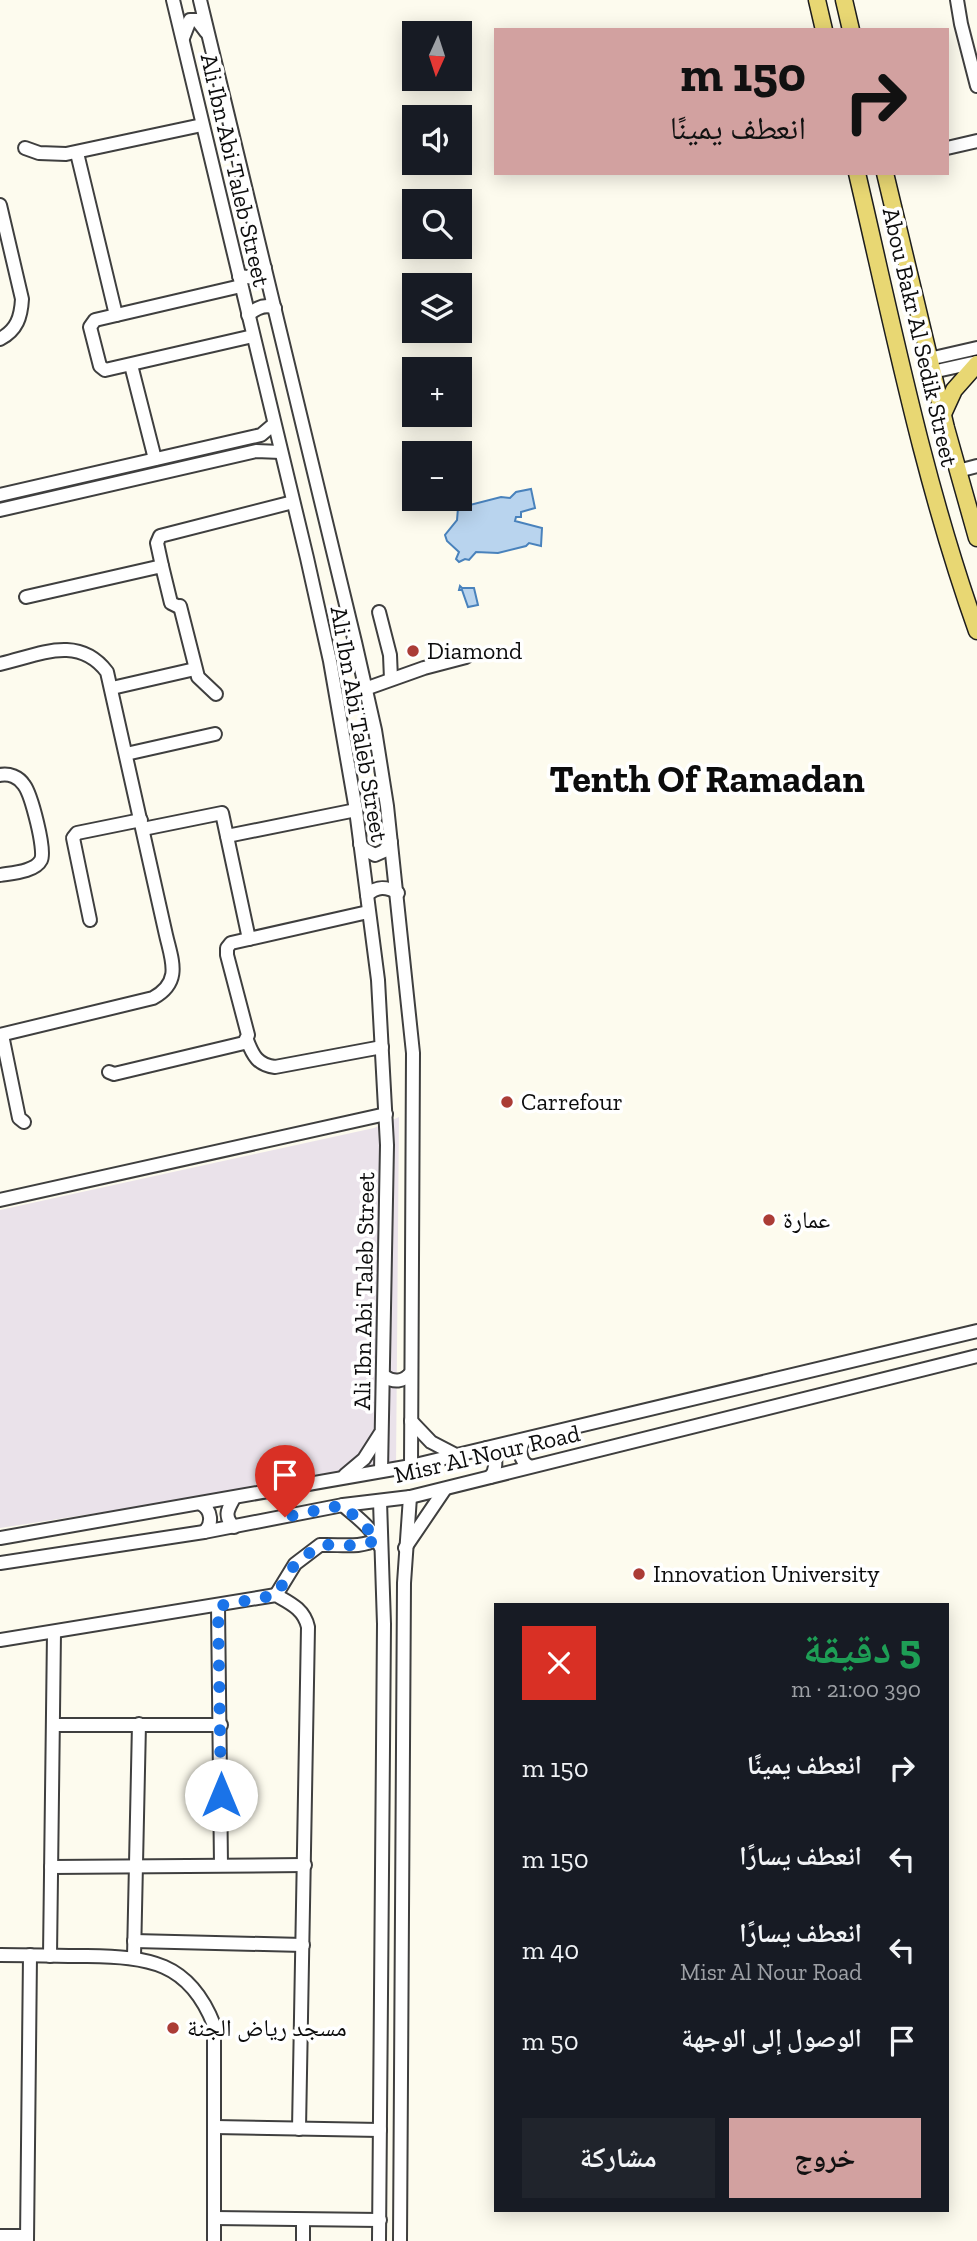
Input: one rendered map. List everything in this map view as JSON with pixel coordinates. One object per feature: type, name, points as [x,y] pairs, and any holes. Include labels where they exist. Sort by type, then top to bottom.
[{"type":"main road","points":[[817,0],[824,28]]},
{"type":"main road","points":[[844,0],[851,28]]},
{"type":"main road","name":"Abou Bakr Al Sedik Street","points":[[858,175],[933,490],[952,557],[976,625]]},
{"type":"main road","name":"Abou Bakr Al Sedik Street","points":[[885,175],[943,414],[977,538]]},
{"type":"main road","points":[[943,414],[954,390],[977,363]]},
{"type":"street","name":"Ali Ibn Abi Taleb Street","points":[[173,0],[330,661],[356,810],[378,980],[386,1114],[387,1219],[381,1471]]},
{"type":"street","name":"Ali Ibn Abi Taleb Street","points":[[200,0],[375,730],[398,893],[413,1053],[411,1466]]},
{"type":"street","points":[[957,0],[977,83]]},
{"type":"street","points":[[183,41],[187,23],[194,19],[210,38]]},
{"type":"street","points":[[24,148],[54,155],[77,153],[202,125]]},
{"type":"street","points":[[949,148],[977,141]]},
{"type":"street","points":[[77,153],[116,316]]},
{"type":"street","points":[[0,205],[22,299],[16,326],[0,339]]},
{"type":"street","points":[[253,336],[105,370],[100,366],[91,324],[95,320],[255,278],[265,268]]},
{"type":"street","points":[[248,316],[259,307],[275,308]]},
{"type":"street","points":[[931,366],[950,354],[977,348]]},
{"type":"street","points":[[950,354],[953,367]]},
{"type":"street","points":[[931,366],[953,367],[977,363]]},
{"type":"street","points":[[131,365],[155,460]]},
{"type":"street","points":[[0,495],[261,435],[274,424]]},
{"type":"street","points":[[0,510],[256,452],[281,452]]},
{"type":"street","points":[[958,471],[977,466]]},
{"type":"street","points":[[216,694],[198,677],[178,606],[171,603],[156,542],[160,536],[293,502]]},
{"type":"street","points":[[26,597],[162,566]]},
{"type":"street","points":[[379,611],[390,655],[391,679]]},
{"type":"street","points":[[0,664],[65,649],[77,650],[99,662],[107,672],[173,975],[169,985],[153,998],[1,1035],[19,1118],[24,1122]]},
{"type":"street","points":[[365,689],[466,657]]},
{"type":"street","points":[[112,688],[195,669]]},
{"type":"street","points":[[126,754],[215,734]]},
{"type":"street","points":[[0,775],[16,777],[24,784],[43,850],[41,861],[34,867],[0,875]]},
{"type":"street","points":[[227,836],[356,810]]},
{"type":"street","points":[[90,920],[72,844],[77,833],[222,813],[249,939]]},
{"type":"street","points":[[360,844],[375,855],[384,851],[391,842]]},
{"type":"street","points":[[367,895],[383,887],[398,893]]},
{"type":"street","points":[[368,912],[231,943],[227,948],[247,1040],[258,1062],[275,1067],[382,1047]]},
{"type":"street","points":[[109,1072],[114,1074],[244,1043],[247,1040]]},
{"type":"street","points":[[0,1200],[386,1114]]},
{"type":"street","name":"Misr Al Nour Road","points":[[0,1538],[411,1466],[977,1331]]},
{"type":"street","name":"Misr Al Nour Road","points":[[0,1563],[234,1527],[343,1505],[410,1497],[977,1356]]},
{"type":"street","points":[[384,1376],[401,1380],[411,1373]]},
{"type":"street","points":[[411,1420],[430,1442],[457,1455]]},
{"type":"street","points":[[337,1479],[364,1459],[381,1430]]},
{"type":"street","points":[[524,1440],[521,1454],[523,1462],[529,1466]]},
{"type":"street","points":[[487,1448],[494,1453],[495,1460],[495,1470],[490,1477]]},
{"type":"street","points":[[405,1549],[445,1489]]},
{"type":"street","points":[[400,2241],[404,1583],[410,1497]]},
{"type":"street","points":[[234,1498],[227,1510],[228,1520],[234,1527]]},
{"type":"street","points":[[379,2241],[384,1583],[380,1545],[380,1501]]},
{"type":"street","points":[[201,1504],[208,1510],[210,1520],[204,1532]]},
{"type":"street","points":[[343,1505],[380,1545]]},
{"type":"street","points":[[276,1595],[295,1564],[320,1545],[380,1545]]},
{"type":"street","points":[[384,1583],[404,1583]]},
{"type":"street","points":[[0,1640],[276,1595],[300,1610],[308,1627],[299,2129]]},
{"type":"street","points":[[218,1606],[221,1865]]},
{"type":"street","points":[[50,1956],[54,1632]]},
{"type":"street","points":[[134,1957],[139,1724]]},
{"type":"street","points":[[53,1725],[221,1725]]},
{"type":"street","points":[[51,1867],[305,1865]]},
{"type":"street","points":[[134,1941],[303,1945]]},
{"type":"street","points":[[0,1955],[134,1957],[156,1963],[176,1973],[193,1987],[206,2004],[214,2025],[214,2241]]},
{"type":"street","points":[[0,2236],[27,2239],[30,1955]]},
{"type":"street","points":[[215,2127],[380,2130]]},
{"type":"street","points":[[214,2218],[380,2220]]},
{"type":"street","points":[[303,2220],[303,2241]]},
{"type":"shaded area","points":[[399,1117],[396,1467],[0,1528],[0,1210],[374,1128]]},
{"type":"water","points":[[531,489],[535,508],[521,512],[521,517],[516,517],[515,521],[542,528],[541,546],[529,543],[498,553],[476,552],[469,560],[459,562],[456,559],[459,552],[447,541],[445,535],[457,520],[458,511],[472,511],[472,504],[501,497],[510,498],[516,492]]},
{"type":"water","points":[[460,586],[474,588],[478,605],[468,607],[462,590],[459,590]]},
{"type":"place","name":"Diamond","points":[[413,651]]},
{"type":"place","name":"Carrefour","points":[[507,1102]]},
{"type":"place","name":"عمارة","points":[[769,1220]]},
{"type":"place","name":"Innovation University","points":[[639,1574]]},
{"type":"place","name":"مسجد رياض الجنة","points":[[173,2028]]},
{"type":"district","name":"Tenth Of Ramadan","points":[[707,779]]},
{"type":"route","points":[[221,1795],[218,1606],[276,1595],[295,1564],[320,1545],[355,1547],[378,1539],[343,1505],[285,1517]]}]
